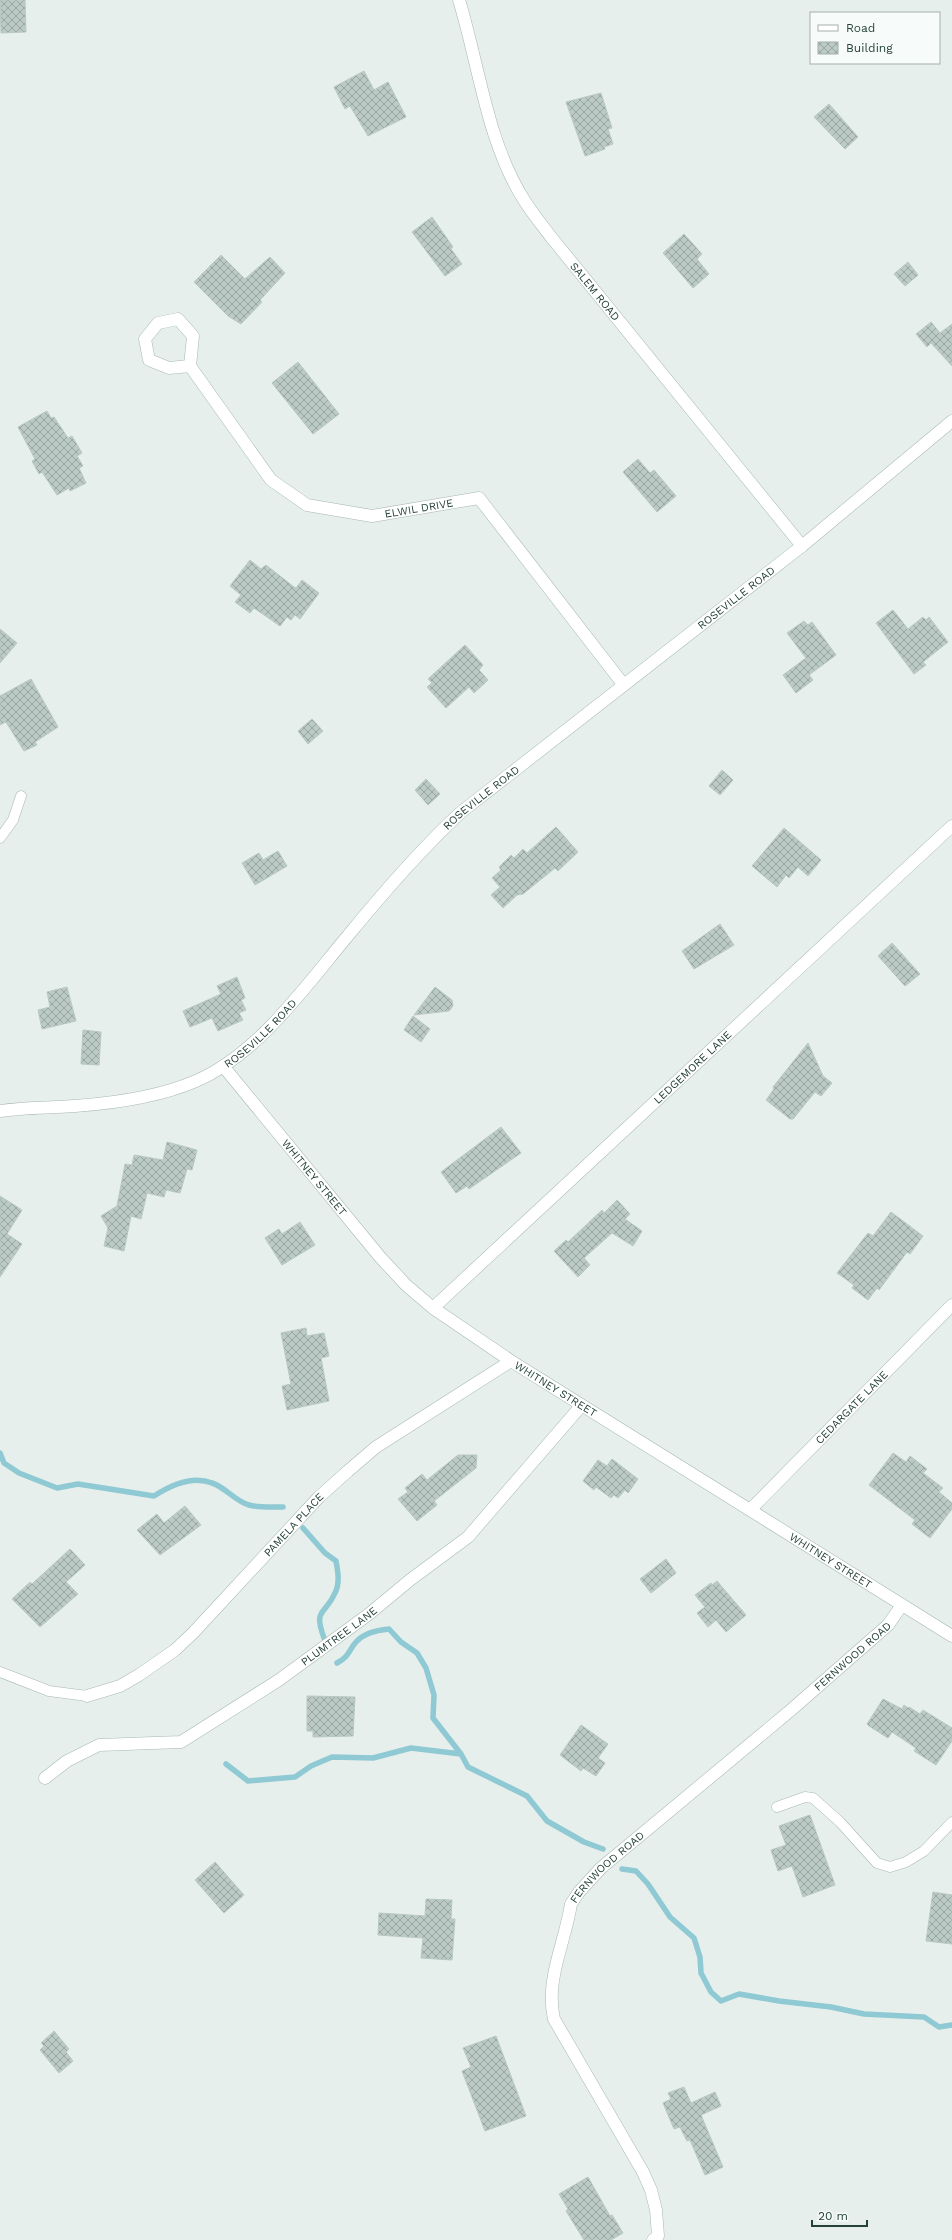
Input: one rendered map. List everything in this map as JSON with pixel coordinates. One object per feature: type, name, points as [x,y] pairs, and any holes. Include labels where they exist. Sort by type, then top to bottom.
[{"type":"street","name":"SALEM ROAD","points":[[459,0],[490,120],[506,165],[524,199],[551,237],[802,546]]},
{"type":"street","points":[[178,319],[192,336],[190,366],[170,368],[149,360],[145,339],[158,323],[178,319]]},
{"type":"street","name":"ELWIL DRIVE","points":[[190,366],[271,480],[307,505],[372,516],[480,498],[623,684]]},
{"type":"street","name":"ROSEVILLE ROAD","points":[[0,1110],[118,1102],[169,1090],[197,1081],[223,1066],[251,1044],[280,1015],[394,880],[431,840],[508,774],[802,546],[952,420]]},
{"type":"street","name":"LEDGEMORE LANE","points":[[433,1308],[952,826]]},
{"type":"street","name":"WHITNEY STREET","points":[[223,1066],[380,1256],[406,1285],[433,1308],[581,1406],[751,1509],[952,1636]]},
{"type":"street","name":"CEDARGATE LANE","points":[[751,1509],[952,1305]]},
{"type":"street","name":"PAMELA PLACE","points":[[87,1696],[120,1686],[175,1650],[193,1633],[319,1497],[348,1471],[382,1443],[511,1361]]},
{"type":"street","name":"PLUMTREE LANE","points":[[45,1778],[67,1761],[99,1745],[181,1742],[279,1680],[369,1614],[410,1580],[468,1537],[581,1406]]},
{"type":"street","name":"FERNWOOD ROAD","points":[[653,2240],[658,2236],[656,2210],[651,2190],[610,2113],[554,2019],[551,2006],[551,1991],[571,1904],[579,1892],[601,1868],[791,1710],[888,1625],[902,1604]]},
{"type":"lane","points":[[0,838],[13,820],[21,796]]},
{"type":"lane","points":[[0,1672],[49,1691],[87,1696]]},
{"type":"lane","points":[[777,1808],[804,1797],[813,1798],[824,1806],[877,1863],[890,1867],[906,1862],[924,1851],[952,1822]]},
{"type":"building","points":[[0,0],[25,0],[26,32],[1,33]]},
{"type":"building","points":[[364,71],[374,90],[388,82],[406,117],[368,136],[350,106],[345,109],[334,87]]},
{"type":"building","points":[[601,93],[612,128],[608,129],[613,144],[604,147],[605,149],[585,156],[566,102]]},
{"type":"building","points":[[829,104],[858,137],[845,149],[814,117]]},
{"type":"building","points":[[432,217],[453,247],[451,249],[462,264],[445,276],[412,232]]},
{"type":"building","points":[[684,234],[702,254],[697,259],[709,274],[693,288],[663,253]]},
{"type":"building","points":[[221,255],[245,279],[270,257],[285,273],[260,300],[262,302],[241,324],[228,316],[194,282]]},
{"type":"building","points":[[908,262],[918,275],[905,286],[894,274]]},
{"type":"building","points":[[931,322],[940,333],[952,324],[952,366],[931,343],[927,347],[916,334]]},
{"type":"building","points":[[298,362],[339,414],[313,434],[272,383]]},
{"type":"building","points":[[47,411],[51,418],[54,417],[68,438],[72,436],[82,453],[77,456],[83,466],[79,468],[86,483],[70,491],[69,488],[57,495],[42,472],[39,474],[32,461],[35,459],[18,427]]},
{"type":"building","points":[[638,459],[650,473],[654,470],[676,496],[657,512],[623,472]]},
{"type":"building","points":[[250,560],[261,569],[266,565],[296,588],[302,580],[319,593],[300,619],[295,615],[291,620],[287,617],[280,626],[254,608],[250,613],[235,602],[241,595],[230,586]]},
{"type":"building","points":[[893,610],[908,629],[923,617],[926,620],[929,617],[948,642],[923,662],[926,665],[914,674],[876,623]]},
{"type":"building","points":[[804,621],[808,625],[812,622],[836,655],[809,675],[813,680],[796,693],[783,675],[806,658],[787,633]]},
{"type":"building","points":[[0,629],[17,643],[0,663]]},
{"type":"building","points":[[465,645],[483,665],[479,670],[488,680],[474,693],[469,687],[446,708],[427,687],[432,683],[428,679]]},
{"type":"building","points":[[31,679],[58,727],[35,742],[37,745],[24,751],[6,722],[0,725],[0,696]]},
{"type":"building","points":[[312,719],[323,731],[308,744],[298,731]]},
{"type":"building","points":[[722,770],[733,780],[720,795],[709,786]]},
{"type":"building","points":[[426,779],[440,794],[428,805],[415,790]]},
{"type":"building","points":[[556,827],[578,852],[558,871],[555,868],[523,894],[517,895],[503,908],[491,895],[500,887],[492,878],[501,870],[499,867],[511,855],[514,858],[523,849],[527,853]]},
{"type":"building","points":[[784,828],[821,860],[808,876],[798,867],[789,878],[786,875],[777,887],[752,866]]},
{"type":"building","points":[[278,851],[287,866],[255,885],[242,863],[259,853],[263,860]]},
{"type":"building","points":[[720,924],[734,945],[694,969],[682,951]]},
{"type":"building","points":[[892,943],[920,974],[905,986],[878,956]]},
{"type":"building","points":[[237,977],[245,998],[241,1000],[246,1010],[239,1013],[243,1020],[218,1031],[212,1018],[190,1027],[183,1011],[221,994],[217,986]]},
{"type":"building","points":[[67,987],[76,1021],[42,1029],[38,1010],[50,1007],[47,992]]},
{"type":"building","points":[[435,987],[452,1000],[453,1006],[449,1011],[414,1015]]},
{"type":"building","points":[[413,1016],[430,1029],[421,1042],[404,1030]]},
{"type":"building","points":[[83,1030],[101,1032],[99,1065],[81,1064]]},
{"type":"building","points":[[808,1043],[823,1076],[832,1083],[821,1096],[815,1092],[793,1119],[790,1119],[766,1100],[774,1089],[773,1087]]},
{"type":"building","points":[[501,1127],[521,1153],[469,1189],[467,1186],[456,1193],[441,1172]]},
{"type":"building","points":[[167,1142],[197,1150],[192,1170],[187,1169],[180,1193],[166,1190],[164,1197],[147,1193],[141,1219],[131,1216],[124,1251],[104,1246],[108,1228],[101,1216],[117,1206],[125,1164],[132,1165],[134,1155],[163,1160]]},
{"type":"building","points":[[0,1196],[22,1210],[7,1234],[22,1244],[0,1277]]},
{"type":"building","points":[[617,1200],[630,1214],[625,1219],[642,1231],[633,1246],[612,1233],[584,1258],[590,1265],[578,1277],[554,1251],[566,1240],[568,1242],[602,1210],[604,1213]]},
{"type":"building","points":[[891,1212],[923,1236],[910,1254],[907,1252],[879,1290],[877,1288],[868,1300],[852,1288],[854,1285],[837,1273],[868,1233],[873,1236]]},
{"type":"building","points":[[300,1222],[315,1245],[282,1265],[265,1238],[279,1229],[282,1234]]},
{"type":"building","points":[[306,1328],[307,1336],[324,1333],[329,1356],[321,1358],[329,1401],[287,1410],[282,1386],[291,1384],[281,1333]]},
{"type":"building","points":[[893,1453],[906,1462],[910,1456],[927,1469],[923,1473],[943,1488],[939,1492],[952,1503],[952,1509],[930,1538],[912,1524],[915,1520],[869,1485]]},
{"type":"building","points":[[458,1455],[477,1455],[476,1468],[434,1501],[437,1505],[417,1521],[398,1499],[408,1492],[405,1488],[422,1474],[427,1480]]},
{"type":"building","points":[[612,1459],[638,1479],[628,1493],[625,1490],[618,1498],[614,1495],[611,1498],[596,1487],[594,1490],[583,1481],[598,1460],[607,1466]]},
{"type":"building","points":[[185,1506],[201,1525],[160,1555],[137,1530],[157,1514],[164,1523]]},
{"type":"building","points":[[70,1549],[85,1565],[66,1582],[78,1594],[40,1627],[12,1599],[30,1582],[32,1584]]},
{"type":"building","points":[[666,1559],[676,1573],[651,1593],[640,1579]]},
{"type":"building","points":[[717,1581],[746,1615],[726,1632],[716,1620],[708,1627],[697,1613],[705,1607],[695,1595],[711,1583],[712,1585]]},
{"type":"building","points":[[307,1696],[355,1697],[353,1736],[313,1737],[313,1731],[307,1731]]},
{"type":"building","points":[[883,1699],[902,1709],[904,1705],[908,1708],[909,1707],[920,1714],[923,1710],[952,1728],[952,1741],[936,1765],[914,1751],[916,1748],[892,1732],[888,1738],[867,1724]]},
{"type":"building","points":[[581,1725],[608,1744],[598,1758],[605,1763],[596,1776],[583,1768],[581,1771],[560,1755]]},
{"type":"building","points":[[810,1815],[835,1885],[803,1897],[792,1866],[778,1871],[771,1850],[786,1845],[779,1826]]},
{"type":"building","points":[[215,1862],[244,1895],[224,1913],[195,1880]]},
{"type":"building","points":[[933,1892],[952,1895],[952,1944],[926,1941]]},
{"type":"building","points":[[426,1899],[452,1900],[451,1919],[455,1919],[452,1960],[421,1958],[423,1938],[378,1935],[379,1913],[425,1916]]},
{"type":"building","points":[[54,2031],[69,2049],[66,2052],[73,2061],[59,2073],[40,2050],[44,2046],[41,2043]]},
{"type":"building","points":[[496,2036],[526,2116],[485,2131],[462,2071],[471,2067],[463,2048]]},
{"type":"building","points":[[684,2087],[691,2103],[715,2092],[721,2106],[701,2115],[723,2167],[705,2175],[690,2140],[687,2141],[680,2127],[674,2129],[663,2103],[671,2099],[668,2093]]},
{"type":"building","points":[[588,2177],[610,2216],[612,2215],[623,2233],[611,2240],[584,2240],[566,2211],[568,2209],[559,2194]]},
{"type":"waterway","points":[[0,1453],[4,1463],[19,1473],[57,1488],[78,1484],[154,1496],[167,1488],[182,1482],[197,1480],[217,1485],[249,1505],[262,1507],[283,1507]]},
{"type":"waterway","points":[[303,1528],[325,1553],[336,1561],[338,1577],[337,1589],[320,1617],[324,1638]]},
{"type":"waterway","points":[[337,1663],[344,1658],[353,1645],[363,1636],[376,1631],[389,1629],[401,1642],[417,1653],[426,1668],[434,1695],[433,1718],[461,1754],[468,1767],[527,1796],[547,1821],[584,1842],[603,1849]]},
{"type":"waterway","points":[[226,1764],[248,1781],[295,1777],[311,1766],[332,1757],[373,1758],[411,1748],[461,1754]]},
{"type":"waterway","points":[[622,1869],[636,1871],[648,1884],[670,1917],[694,1938],[700,1957],[701,1973],[711,1992],[721,2001],[739,1994],[779,2001],[831,2007],[864,2014],[924,2017],[939,2027],[952,2025]]}]
